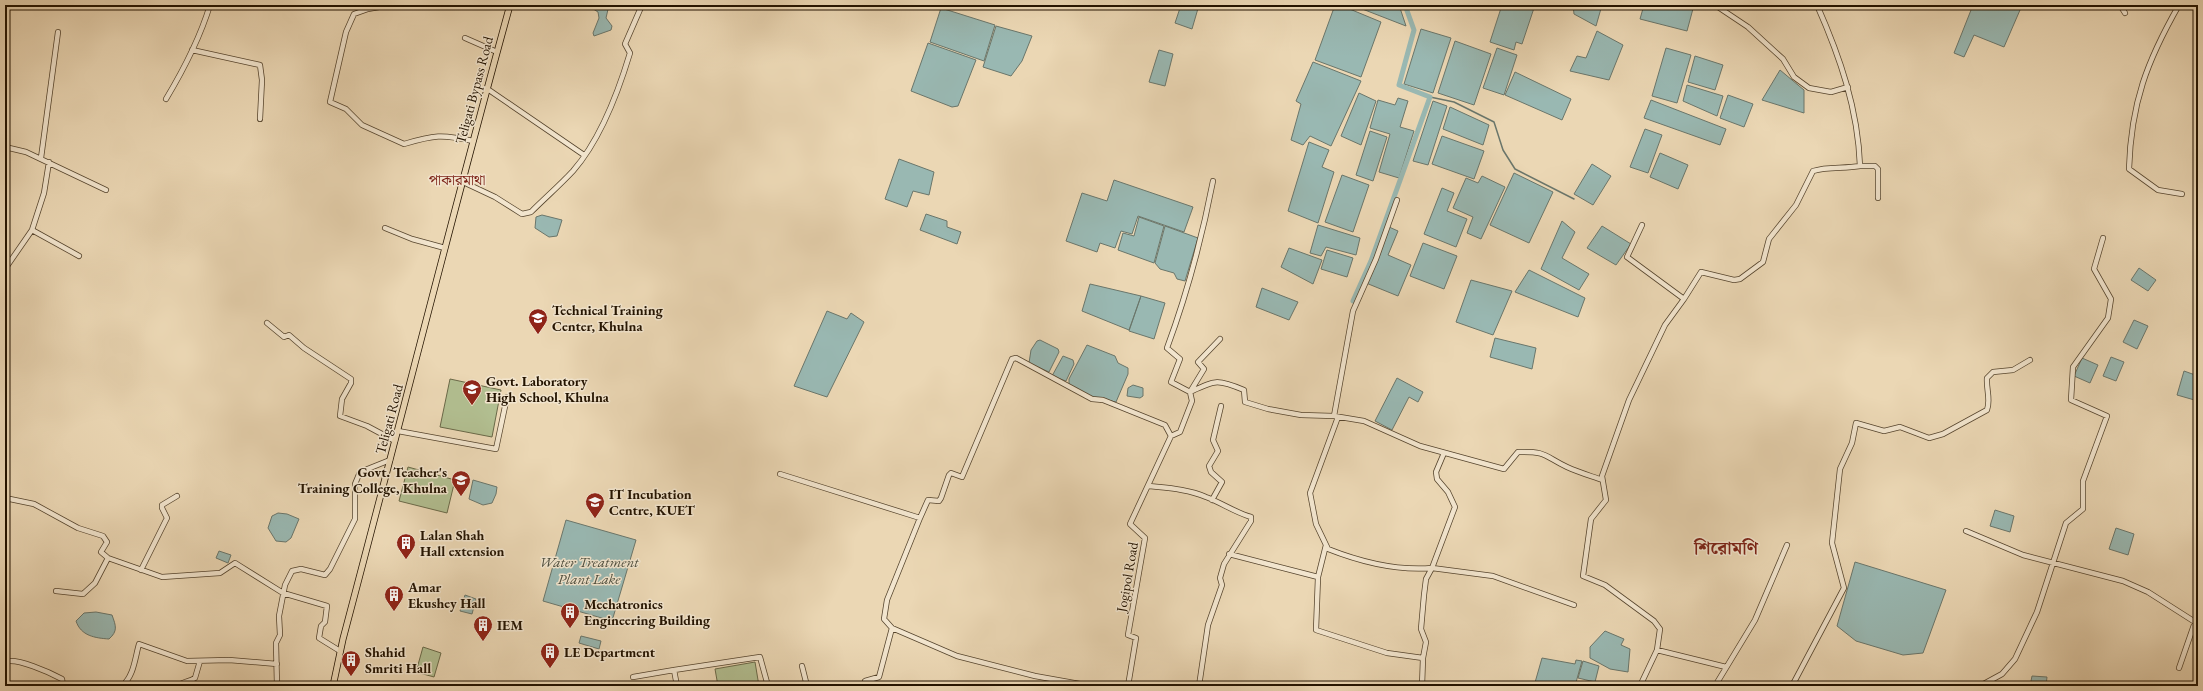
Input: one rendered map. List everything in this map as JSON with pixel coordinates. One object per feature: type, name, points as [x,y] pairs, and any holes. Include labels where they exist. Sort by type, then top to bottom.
[{"type":"main road","name":"Teligati Bypass Road","points":[[461,181],[509,5]]},
{"type":"main road","name":"Teligati Road","points":[[333,686],[340,651],[398,431],[461,181]]},
{"type":"street","points":[[166,99],[202,30],[210,5]]},
{"type":"street","points":[[390,5],[368,7],[354,14],[346,32],[330,102],[346,109],[362,125],[404,144],[432,136],[452,136],[473,140]]},
{"type":"street","points":[[461,181],[495,197],[522,214],[531,212],[573,170],[600,128],[624,73],[630,53],[625,44],[642,5]]},
{"type":"street","points":[[1715,5],[1748,28],[1783,59],[1794,77],[1809,88],[1831,92],[1848,87]]},
{"type":"street","points":[[1817,5],[1848,87],[1854,110],[1860,166]]},
{"type":"street","points":[[2120,5],[2125,12]]},
{"type":"street","points":[[2179,5],[2149,62],[2134,112],[2129,168],[2158,190],[2182,194]]},
{"type":"street","points":[[41,158],[58,32]]},
{"type":"street","points":[[465,38],[497,52]]},
{"type":"street","points":[[192,50],[260,65],[262,80],[260,119]]},
{"type":"street","points":[[489,90],[584,155]]},
{"type":"street","points":[[5,146],[41,158],[106,190]]},
{"type":"street","points":[[5,269],[32,230],[44,193],[50,162]]},
{"type":"street","points":[[1640,686],[1657,650],[1660,629],[1654,621],[1605,585],[1584,576],[1591,519],[1606,500],[1602,476],[1640,377],[1665,324],[1684,299],[1701,272],[1734,280],[1740,279],[1763,262],[1769,239],[1796,204],[1813,171],[1821,168],[1874,166],[1878,169],[1878,198]]},
{"type":"street","points":[[1190,392],[1171,382],[1180,359],[1167,348],[1182,307],[1207,213],[1213,181]]},
{"type":"street","points":[[1397,200],[1376,259],[1353,311],[1336,417],[1310,493],[1316,524],[1328,549],[1377,564],[1414,570],[1432,568],[1493,576],[1574,605]]},
{"type":"street","points":[[1642,225],[1627,257],[1684,299]]},
{"type":"street","points":[[385,228],[412,239],[445,248]]},
{"type":"street","points":[[32,230],[79,256]]},
{"type":"street","points":[[1980,686],[2002,674],[2015,659],[2037,612],[2055,562],[2066,523],[2083,509],[2083,480],[2107,416],[2070,400],[2073,367],[2108,318],[2111,299],[2094,269],[2103,238]]},
{"type":"street","points":[[267,323],[284,337],[289,335],[304,348],[351,380],[352,383],[342,399],[340,416],[367,426],[395,441]]},
{"type":"street","points":[[1190,392],[1204,369],[1198,362],[1220,339]]},
{"type":"street","points":[[1092,686],[1034,676],[957,656],[892,628],[884,619],[887,600],[928,500],[939,501],[948,475],[951,473],[962,477],[1012,359],[1016,358],[1092,399],[1103,400],[1165,425],[1171,436]]},
{"type":"street","points":[[1792,686],[1844,588],[1832,544],[1840,469],[1852,443],[1856,423],[1884,432],[1900,428],[1929,438],[1943,434],[1987,410],[1990,403],[1986,389],[1986,378],[1993,372],[2013,370],[2030,360]]},
{"type":"street","points":[[1190,392],[1214,381],[1229,384],[1244,390],[1245,402],[1262,407],[1301,415],[1336,417],[1364,421],[1420,446],[1504,468],[1518,452],[1537,452],[1548,455],[1567,467],[1602,480]]},
{"type":"street","name":"Jogipol Road","points":[[1128,686],[1136,638],[1128,635],[1145,538],[1130,524],[1171,436],[1180,432],[1192,401],[1190,392]]},
{"type":"street","points":[[398,431],[496,449],[507,397]]},
{"type":"street","points":[[1212,500],[1222,482],[1211,472],[1209,466],[1218,451],[1213,440],[1221,406]]},
{"type":"street","points":[[1422,686],[1422,658],[1426,642],[1421,629],[1426,579],[1432,568],[1455,507],[1448,492],[1437,479],[1436,472],[1444,453]]},
{"type":"street","points":[[277,686],[276,643],[280,635],[279,616],[284,585],[292,571],[301,569],[325,575],[330,569],[355,520],[355,484],[360,472],[390,460]]},
{"type":"street","points":[[780,474],[920,518]]},
{"type":"street","points":[[1148,486],[1186,491],[1212,500],[1236,513],[1251,517],[1251,521],[1224,564],[1220,578],[1222,585],[1208,625],[1199,686]]},
{"type":"street","points":[[141,570],[167,518],[162,508],[162,504],[177,496]]},
{"type":"street","points":[[5,498],[34,504],[78,528],[103,536],[107,542],[101,552],[108,558],[162,578],[220,573],[235,563],[283,593],[327,606],[325,622],[318,632],[319,638],[340,651]]},
{"type":"street","points":[[1966,531],[2023,555],[2055,562],[2123,581],[2148,592],[2195,622],[2179,668]]},
{"type":"street","points":[[1326,545],[1318,577],[1316,630],[1388,653],[1422,658]]},
{"type":"street","points":[[1715,686],[1755,620],[1787,545]]},
{"type":"street","points":[[1229,554],[1318,577]]},
{"type":"street","points":[[56,592],[82,594],[95,583],[108,558]]},
{"type":"street","points":[[867,686],[866,680],[879,677],[892,628]]},
{"type":"street","points":[[122,686],[128,681],[132,673],[139,644],[187,661],[229,660],[277,664]]},
{"type":"street","points":[[1657,650],[1726,667]]},
{"type":"street","points":[[633,677],[760,656],[768,686]]},
{"type":"street","points":[[178,686],[183,682],[190,682],[195,678],[200,661]]},
{"type":"street","points":[[5,662],[16,662],[53,674],[62,679],[63,685],[66,686]]},
{"type":"street","points":[[802,666],[807,686]]},
{"type":"street","points":[[674,670],[677,686]]},
{"type":"green space","points":[[450,379],[501,390],[492,437],[440,427]]},
{"type":"green space","points":[[408,467],[455,480],[447,513],[399,501]]},
{"type":"green space","points":[[423,647],[441,653],[434,677],[416,672]]},
{"type":"green space","points":[[755,662],[759,686],[718,686],[715,669]]},
{"type":"water","points":[[587,5],[609,5],[606,18],[612,26],[611,30],[594,36],[593,33],[599,18],[598,12]]},
{"type":"water","points":[[1181,5],[1199,5],[1192,29],[1175,23]]},
{"type":"water","points":[[1335,5],[1340,5],[1381,22],[1361,77],[1315,60]]},
{"type":"water","points":[[1352,5],[1399,5],[1406,26]]},
{"type":"water","points":[[1502,5],[1535,5],[1522,44],[1516,42],[1514,50],[1490,42]]},
{"type":"water","points":[[1573,5],[1602,5],[1596,26],[1574,14]]},
{"type":"water","points":[[1644,5],[1694,5],[1687,31],[1640,19]]},
{"type":"water","points":[[1973,5],[2008,5],[2020,10],[2004,47],[1974,35],[1964,57],[1954,53]]},
{"type":"water","points":[[941,8],[995,25],[984,61],[930,42]]},
{"type":"water","points":[[996,26],[1032,36],[1022,61],[1011,76],[983,67]]},
{"type":"water","points":[[1421,29],[1451,38],[1433,93],[1404,84]]},
{"type":"water","points":[[1597,31],[1623,45],[1609,80],[1570,71],[1577,56],[1586,58]]},
{"type":"water","points":[[1455,41],[1491,54],[1474,105],[1438,93]]},
{"type":"water","points":[[928,43],[976,60],[958,106],[952,107],[911,91]]},
{"type":"water","points":[[1497,48],[1517,55],[1504,95],[1483,88]]},
{"type":"water","points":[[1666,48],[1691,55],[1677,103],[1652,96]]},
{"type":"water","points":[[1159,50],[1173,54],[1165,86],[1149,82]]},
{"type":"water","points":[[1695,56],[1723,65],[1715,90],[1688,82]]},
{"type":"water","points":[[1313,62],[1361,81],[1331,146],[1310,136],[1303,145],[1291,140],[1301,104],[1296,101]]},
{"type":"water","points":[[1780,70],[1804,90],[1804,113],[1762,100]]},
{"type":"water","points":[[1515,72],[1571,99],[1562,120],[1505,95]]},
{"type":"water","points":[[1687,85],[1723,96],[1717,116],[1683,101]]},
{"type":"water","points":[[1359,93],[1376,101],[1361,145],[1341,136]]},
{"type":"water","points":[[1728,95],[1753,104],[1744,127],[1720,118]]},
{"type":"water","points":[[1398,98],[1408,101],[1400,127],[1414,131],[1399,178],[1379,172],[1390,134],[1370,128],[1378,100],[1395,105]]},
{"type":"water","points":[[1651,100],[1726,129],[1720,145],[1644,118]]},
{"type":"water","points":[[1433,101],[1447,106],[1428,165],[1413,161]]},
{"type":"water","points":[[1450,107],[1489,125],[1483,145],[1443,129]]},
{"type":"water","points":[[1645,129],[1662,135],[1648,173],[1630,167]]},
{"type":"water","points":[[1370,131],[1387,137],[1373,181],[1356,175]]},
{"type":"water","points":[[1442,136],[1484,151],[1474,179],[1432,164]]},
{"type":"water","points":[[1309,142],[1329,150],[1322,167],[1334,172],[1318,223],[1288,211]]},
{"type":"water","points":[[1660,153],[1688,165],[1678,189],[1650,177]]},
{"type":"water","points":[[899,159],[934,172],[929,195],[913,191],[907,207],[885,199]]},
{"type":"water","points":[[1592,164],[1611,176],[1593,205],[1574,194]]},
{"type":"water","points":[[1514,173],[1553,192],[1529,243],[1490,225]]},
{"type":"water","points":[[1342,175],[1369,185],[1353,232],[1325,222]]},
{"type":"water","points":[[1482,176],[1505,187],[1481,239],[1467,233],[1473,217],[1453,208],[1466,178],[1478,183]]},
{"type":"water","points":[[1114,180],[1193,207],[1184,232],[1138,216],[1132,234],[1121,231],[1115,248],[1100,243],[1097,252],[1066,241],[1082,193],[1107,201]]},
{"type":"water","points":[[1442,188],[1454,193],[1447,211],[1467,219],[1456,247],[1424,234]]},
{"type":"water","points":[[926,214],[947,221],[947,227],[961,232],[957,244],[920,230]]},
{"type":"water","points":[[542,215],[562,220],[557,236],[549,237],[535,228],[536,217]]},
{"type":"water","points":[[1139,217],[1164,226],[1154,263],[1118,250],[1123,233],[1134,236]]},
{"type":"water","points":[[1562,221],[1575,232],[1562,258],[1589,274],[1579,290],[1541,269]]},
{"type":"water","points":[[1318,225],[1360,238],[1356,255],[1326,247],[1321,256],[1310,253]]},
{"type":"water","points":[[1165,226],[1198,238],[1185,281],[1177,279],[1174,273],[1160,269],[1155,263]]},
{"type":"water","points":[[1602,226],[1631,244],[1616,265],[1587,248]]},
{"type":"water","points":[[1389,227],[1398,231],[1388,255],[1411,265],[1398,296],[1366,283]]},
{"type":"water","points":[[1423,243],[1457,256],[1444,289],[1410,276]]},
{"type":"water","points":[[1289,248],[1322,260],[1313,284],[1281,267]]},
{"type":"water","points":[[1327,250],[1353,258],[1347,277],[1321,269]]},
{"type":"water","points":[[2139,268],[2156,280],[2148,291],[2131,280]]},
{"type":"water","points":[[1529,270],[1585,298],[1578,317],[1515,292]]},
{"type":"water","points":[[1471,280],[1512,291],[1493,335],[1456,322]]},
{"type":"water","points":[[1090,284],[1141,296],[1129,330],[1082,311]]},
{"type":"water","points":[[1262,288],[1298,302],[1289,320],[1256,307]]},
{"type":"water","points":[[1141,296],[1165,303],[1154,339],[1129,331]]},
{"type":"water","points":[[827,311],[847,319],[851,313],[864,322],[827,397],[794,386]]},
{"type":"water","points":[[2134,320],[2148,326],[2137,349],[2123,342]]},
{"type":"water","points":[[1495,338],[1536,348],[1532,369],[1490,357]]},
{"type":"water","points":[[1040,340],[1058,349],[1059,352],[1049,372],[1029,363],[1031,350],[1037,341]]},
{"type":"water","points":[[1087,345],[1115,356],[1118,363],[1128,368],[1128,374],[1116,402],[1091,397],[1069,385],[1069,379]]},
{"type":"water","points":[[1063,356],[1073,360],[1074,364],[1066,381],[1052,376]]},
{"type":"water","points":[[2111,357],[2124,362],[2116,381],[2103,376]]},
{"type":"water","points":[[2082,358],[2098,365],[2090,383],[2074,376]]},
{"type":"water","points":[[2184,371],[2198,376],[2198,401],[2177,395]]},
{"type":"water","points":[[1397,378],[1423,392],[1418,402],[1409,397],[1392,430],[1375,421]]},
{"type":"water","points":[[1133,385],[1143,388],[1143,396],[1140,398],[1127,396],[1128,388]]},
{"type":"water","points":[[473,480],[497,487],[492,503],[483,505],[469,499]]},
{"type":"water","points":[[1995,510],[2014,516],[2010,532],[1990,526]]},
{"type":"water","points":[[278,513],[287,514],[299,519],[291,538],[286,542],[276,541],[268,528],[272,516]]},
{"type":"water","name":"Water Treatment Plant Lake","points":[[566,520],[636,540],[612,621],[543,601]]},
{"type":"water","points":[[2116,528],[2134,534],[2128,555],[2109,549]]},
{"type":"water","points":[[219,551],[231,555],[228,563],[216,558]]},
{"type":"water","points":[[1855,562],[1946,590],[1923,653],[1903,655],[1856,641],[1837,626]]},
{"type":"water","points":[[465,595],[476,599],[472,614],[460,611]]},
{"type":"water","points":[[96,612],[112,615],[115,631],[109,639],[89,635],[78,626],[76,621],[84,613]]},
{"type":"water","points":[[1605,631],[1624,639],[1621,645],[1630,649],[1628,672],[1610,669],[1590,658],[1590,647]]},
{"type":"water","points":[[581,636],[601,641],[599,649],[579,643]]},
{"type":"water","points":[[1542,658],[1575,664],[1576,660],[1582,661],[1575,686],[1534,686]]},
{"type":"water","points":[[1583,661],[1599,666],[1595,682],[1578,678]]},
{"type":"water","points":[[2032,676],[2047,677],[2046,686],[2030,686]]},
{"type":"waterway","points":[[1353,301],[1371,261],[1430,97],[1399,85],[1414,30],[1405,5]]},
{"type":"waterway","points":[[1430,97],[1454,102],[1494,122],[1503,150],[1515,169],[1574,199]]},
{"type":"place","name":"Technical Training Center, Khulna","points":[[538,335]]},
{"type":"place","name":"Govt. Laboratory High School, Khulna","points":[[472,406]]},
{"type":"place","name":"Govt. Teacher's Training College, Khulna","points":[[461,497]]},
{"type":"place","name":"IT Incubation Centre, KUET","points":[[595,519]]},
{"type":"place","name":"Lalan Shah Hall extension","points":[[406,560]]},
{"type":"place","name":"Amar Ekushey Hall","points":[[394,612]]},
{"type":"place","name":"Mechatronics Engineering Building","points":[[570,629]]},
{"type":"place","name":"IEM","points":[[483,642]]},
{"type":"place","name":"LE Department","points":[[550,669]]},
{"type":"place","name":"Shahid Smriti Hall","points":[[351,677]]},
{"type":"district","name":"পাকারমাথা","points":[[457,180]]},
{"type":"district","name":"শিরোমণি","points":[[1726,548]]}]
